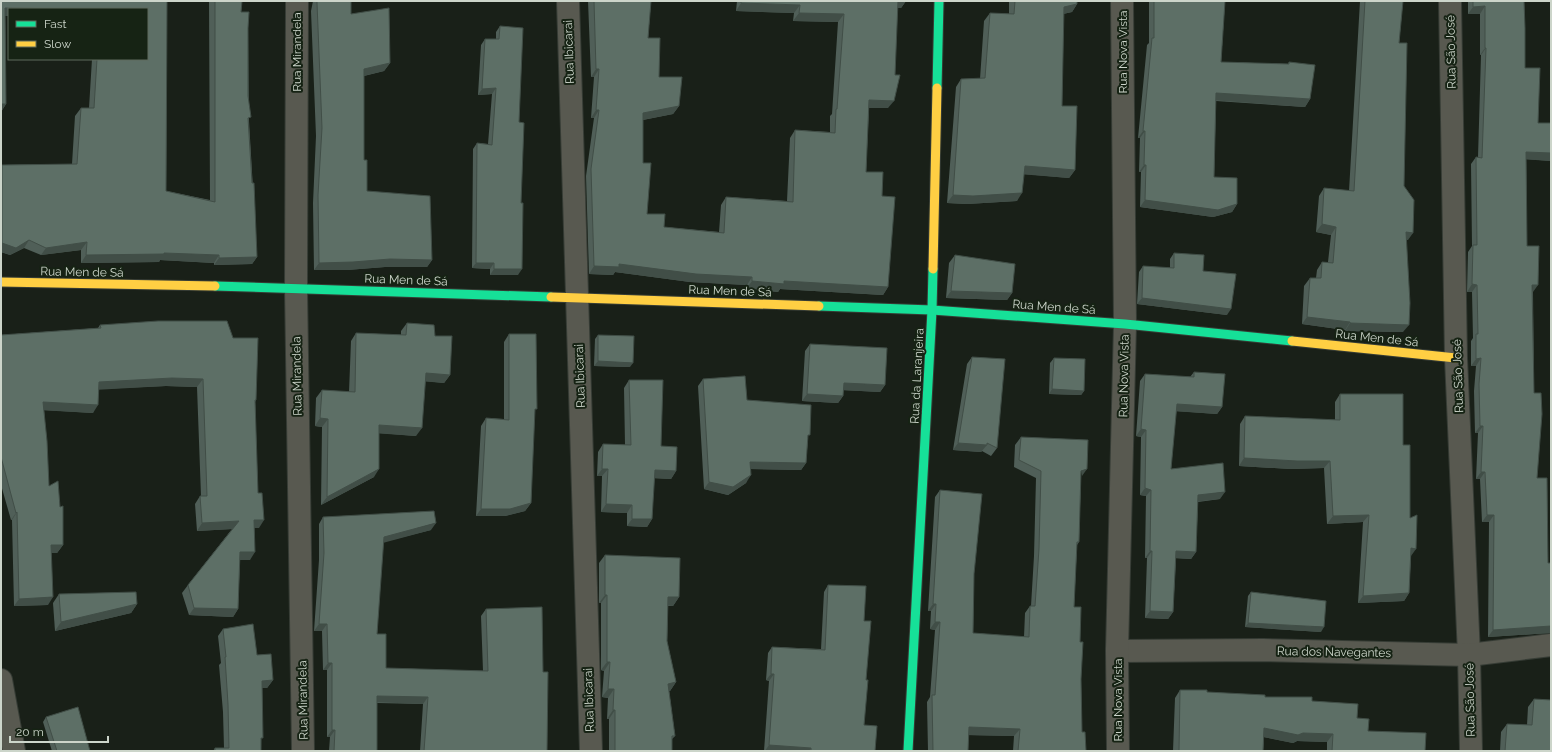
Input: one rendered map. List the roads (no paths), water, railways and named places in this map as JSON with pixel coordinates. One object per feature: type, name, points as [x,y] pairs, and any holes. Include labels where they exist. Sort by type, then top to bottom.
[{"type":"street","name":"Rua Mirandela","points":[[297,1],[296,288],[304,751]]},
{"type":"street","name":"Rua Ibicarai","points":[[568,1],[591,751]]},
{"type":"street","name":"Rua da Laranjeira","points":[[908,751],[932,310],[939,1]]},
{"type":"street","name":"Rua Nova Vista","points":[[1118,751],[1117,651],[1125,324],[1122,1]]},
{"type":"street","name":"Rua São José","points":[[1450,1],[1456,358],[1469,655],[1471,751]]},
{"type":"street","name":"Rua Men de Sá","points":[[1,282],[296,288],[932,310],[1125,324],[1456,358]]},
{"type":"street","name":"Rua dos Navegantes","points":[[1117,651],[1263,650],[1469,655],[1551,644]]},
{"type":"street","points":[[1,680],[14,751]]}]
